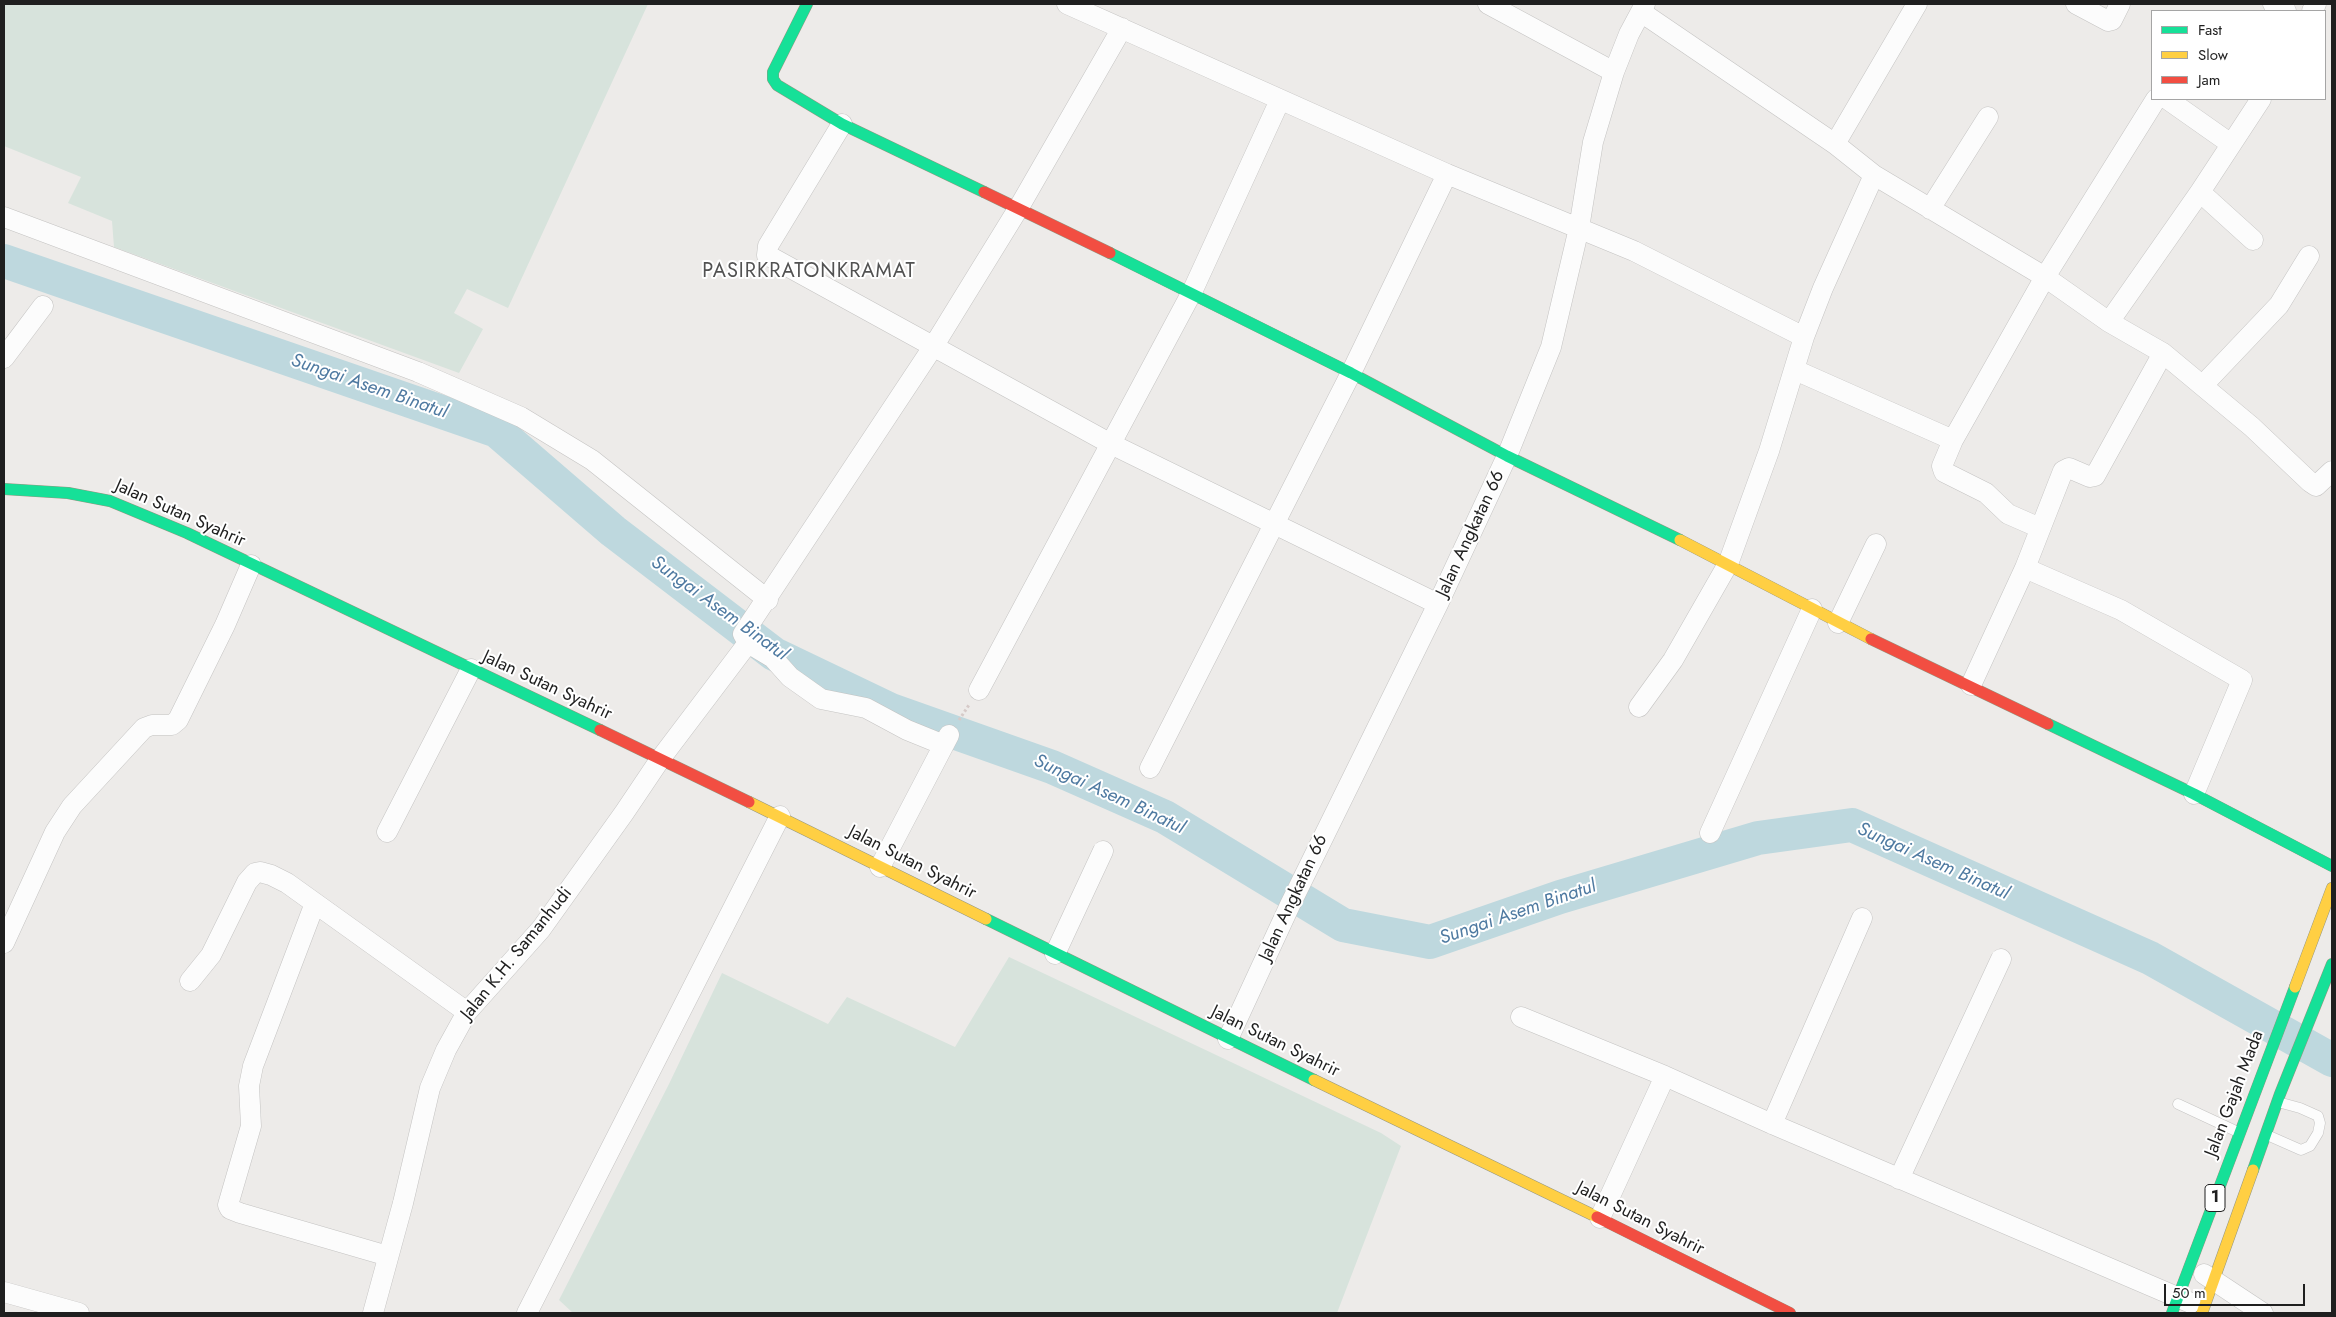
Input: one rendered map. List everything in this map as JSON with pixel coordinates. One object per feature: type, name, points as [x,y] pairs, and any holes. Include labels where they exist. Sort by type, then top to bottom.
[{"type":"main road","points":[[807,4],[773,72],[772,79],[777,85],[842,124],[1192,292],[1351,373],[1507,456],[1728,564],[1838,622],[2194,794],[2332,866]]},
{"type":"main road","name":"Jalan Sutan Syahrir","points":[[4,489],[24,489],[110,501],[187,533],[661,758],[1055,954],[1600,1218],[1790,1313]]},
{"type":"main road","name":"Jalan Gajah Mada","points":[[2174,1305],[2332,888]]},
{"type":"main road","name":"1","points":[[2203,1311],[2279,1098],[2332,964]]},
{"type":"street","points":[[1067,4],[1447,174],[1634,251],[1804,336]]},
{"type":"street","points":[[1488,4],[1614,72]]},
{"type":"street","points":[[1835,144],[1918,4]]},
{"type":"street","points":[[2076,4],[2108,21],[2112,20],[2120,4]]},
{"type":"street","points":[[2272,4],[2284,10]]},
{"type":"street","points":[[1643,8],[1835,144],[1874,175],[2045,277],[2109,322],[2163,353],[2203,385],[2310,482],[2316,486],[2332,471]]},
{"type":"street","name":"Jalan Angkatan 66","points":[[1228,1039],[1311,860],[1438,604],[1507,456],[1551,347],[1579,228],[1593,142],[1614,72],[1643,8]]},
{"type":"street","name":"Jalan K.H. Samanhudi","points":[[373,1313],[403,1203],[430,1088],[446,1050],[467,1012],[541,929],[746,638],[767,602],[933,347],[1018,209],[1122,28]]},
{"type":"street","points":[[979,690],[1192,292],[1280,100]]},
{"type":"street","points":[[2040,528],[2008,514],[1986,493],[1942,470],[1953,440],[2045,277],[2155,100]]},
{"type":"street","points":[[2167,100],[2231,144]]},
{"type":"street","points":[[2109,322],[2200,192],[2260,100]]},
{"type":"street","points":[[1930,209],[1988,117]]},
{"type":"street","points":[[842,124],[768,246],[766,253],[771,258],[1111,444],[1438,604]]},
{"type":"street","points":[[1150,768],[1351,373],[1447,174]]},
{"type":"street","points":[[1639,707],[1673,660],[1728,564],[1769,451],[1804,336],[1823,288],[1874,175]]},
{"type":"street","points":[[2200,192],[2253,240]]},
{"type":"street","points":[[4,217],[418,372],[521,417],[592,460],[767,602]]},
{"type":"street","points":[[2203,385],[2279,305],[2309,256]]},
{"type":"street","points":[[4,358],[43,306]]},
{"type":"street","points":[[1971,685],[2025,568],[2063,470],[2069,468],[2090,477],[2095,476],[2163,353]]},
{"type":"street","points":[[1795,370],[1953,440]]},
{"type":"street","points":[[1838,622],[1876,544]]},
{"type":"street","points":[[4,943],[62,817],[144,728],[152,725],[172,726],[178,720],[225,625],[251,565]]},
{"type":"street","points":[[2025,568],[2121,610],[2242,680],[2194,794]]},
{"type":"street","points":[[1710,833],[1812,608]]},
{"type":"street","points":[[746,638],[773,658],[790,677],[821,699],[866,708],[907,730],[947,740],[880,867]]},
{"type":"street","points":[[387,832],[471,669]]},
{"type":"street","points":[[527,1313],[780,816]]},
{"type":"street","points":[[1055,954],[1103,851]]},
{"type":"street","points":[[190,981],[210,954],[247,882],[255,873],[271,875],[287,883],[467,1012]]},
{"type":"street","points":[[315,903],[253,1066],[249,1086],[251,1126],[228,1204],[230,1209],[240,1213],[388,1256]]},
{"type":"street","points":[[1772,1124],[1862,918]]},
{"type":"street","points":[[1899,1179],[2001,959]]},
{"type":"street","points":[[1521,1017],[1665,1076],[1899,1179],[2174,1305],[2203,1311]]},
{"type":"street","points":[[1600,1218],[1665,1076]]},
{"type":"street","points":[[2190,1265],[2263,1313]]},
{"type":"street","points":[[4,1292],[79,1313]]},
{"type":"lane","points":[[2267,1135],[2301,1150],[2310,1146],[2318,1132],[2318,1116],[2279,1098]]},
{"type":"lane","points":[[2178,1104],[2239,1133]]},
{"type":"path","points":[[947,740],[979,690]]},
{"type":"shaded area","points":[[4,4],[648,4],[508,308],[467,289],[454,313],[483,329],[459,373],[114,247],[112,221],[68,203],[81,177],[4,146]]},
{"type":"shaded area","points":[[1009,957],[1381,1133],[1401,1146],[1337,1313],[573,1313],[559,1300],[669,1084],[722,973],[828,1024],[847,997],[955,1047]]},
{"type":"waterway","name":"Sungai Asem Binatul","points":[[4,261],[497,431],[613,531],[774,654],[891,710],[1052,767],[1165,817],[1343,925],[1430,942],[1560,897],[1758,838],[1852,825],[2150,958],[2332,1060]]},
{"type":"traffic: fast","points":[[807,4],[773,72],[773,79],[777,85],[842,124],[984,192]]},
{"type":"traffic: fast","points":[[1110,253],[1351,373],[1507,456],[1680,540]]},
{"type":"traffic: fast","points":[[4,489],[68,493],[110,501],[187,533],[600,730]]},
{"type":"traffic: fast","points":[[2048,724],[2194,794],[2332,866]]},
{"type":"traffic: fast","points":[[986,919],[1314,1080]]},
{"type":"traffic: fast","points":[[2253,1170],[2280,1094],[2332,964]]},
{"type":"traffic: fast","points":[[2172,1313],[2295,987]]},
{"type":"traffic: slow","points":[[1680,540],[1871,639]]},
{"type":"traffic: slow","points":[[749,802],[986,919]]},
{"type":"traffic: slow","points":[[2295,987],[2332,888]]},
{"type":"traffic: slow","points":[[1314,1080],[1597,1217]]},
{"type":"traffic: slow","points":[[2202,1313],[2253,1170]]},
{"type":"traffic: jam","points":[[984,192],[1110,253]]},
{"type":"traffic: jam","points":[[1871,639],[2048,724]]},
{"type":"traffic: jam","points":[[600,730],[749,802]]},
{"type":"traffic: jam","points":[[1597,1217],[1790,1313]]},
{"type":"district","name":"PASIRKRATONKRAMAT","points":[[809,272]]}]
